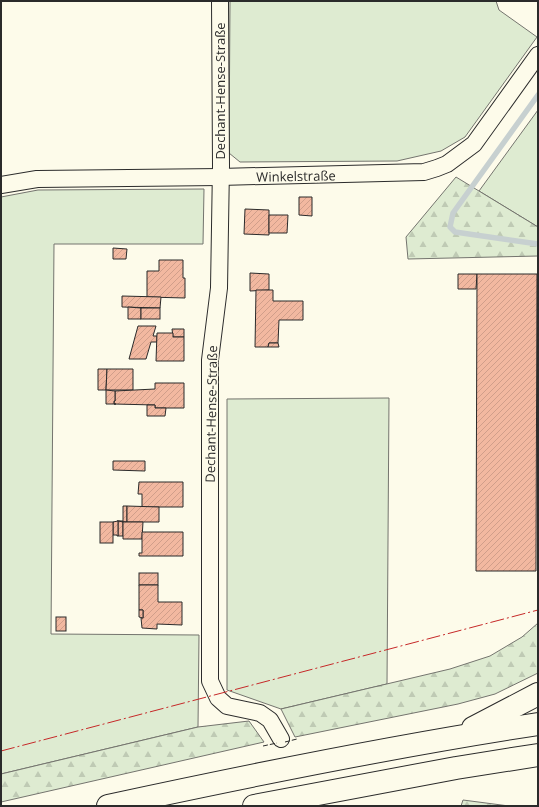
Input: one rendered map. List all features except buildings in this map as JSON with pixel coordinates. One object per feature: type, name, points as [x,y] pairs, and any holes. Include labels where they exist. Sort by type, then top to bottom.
[{"type":"highway","points":[[454,737],[538,694]]},
{"type":"highway","points":[[108,806],[282,769],[454,737],[538,724]]},
{"type":"highway","points":[[254,806],[411,776],[538,755]]},
{"type":"street","name":"Dechant-Hense-Straße","points":[[220,1],[219,288],[210,360],[210,682],[218,698],[227,706],[260,713],[270,720],[281,739]]},
{"type":"street","name":"Winkelstraße","points":[[1,186],[36,179],[220,177],[424,172],[447,164],[474,144],[538,55]]},
{"type":"green space","points":[[230,1],[496,1],[499,10],[537,37],[465,137],[441,151],[397,161],[240,162],[229,153]]},
{"type":"green space","points":[[538,110],[538,227],[479,191]]},
{"type":"green space","points":[[456,177],[538,227],[538,256],[408,259],[406,237]]},
{"type":"green space","points":[[204,189],[203,244],[54,244],[51,634],[199,635],[198,727],[1,774],[1,197],[38,190]]},
{"type":"green space","points":[[389,398],[387,684],[281,709],[227,690],[227,399]]},
{"type":"green space","points":[[538,623],[538,673],[495,694],[458,704],[295,737],[281,709],[450,669],[490,656],[522,637]]},
{"type":"green space","points":[[249,721],[264,742],[1,802],[1,774],[198,727]]},
{"type":"green space","points":[[463,800],[509,806],[461,806]]},
{"type":"waterway","points":[[538,95],[453,213],[450,227],[455,232],[538,244]]},
{"type":"fence","points":[[285,742],[297,739]]},
{"type":"fence","points":[[263,746],[277,743]]},
{"type":"power","points":[[1,751],[538,610]]}]
